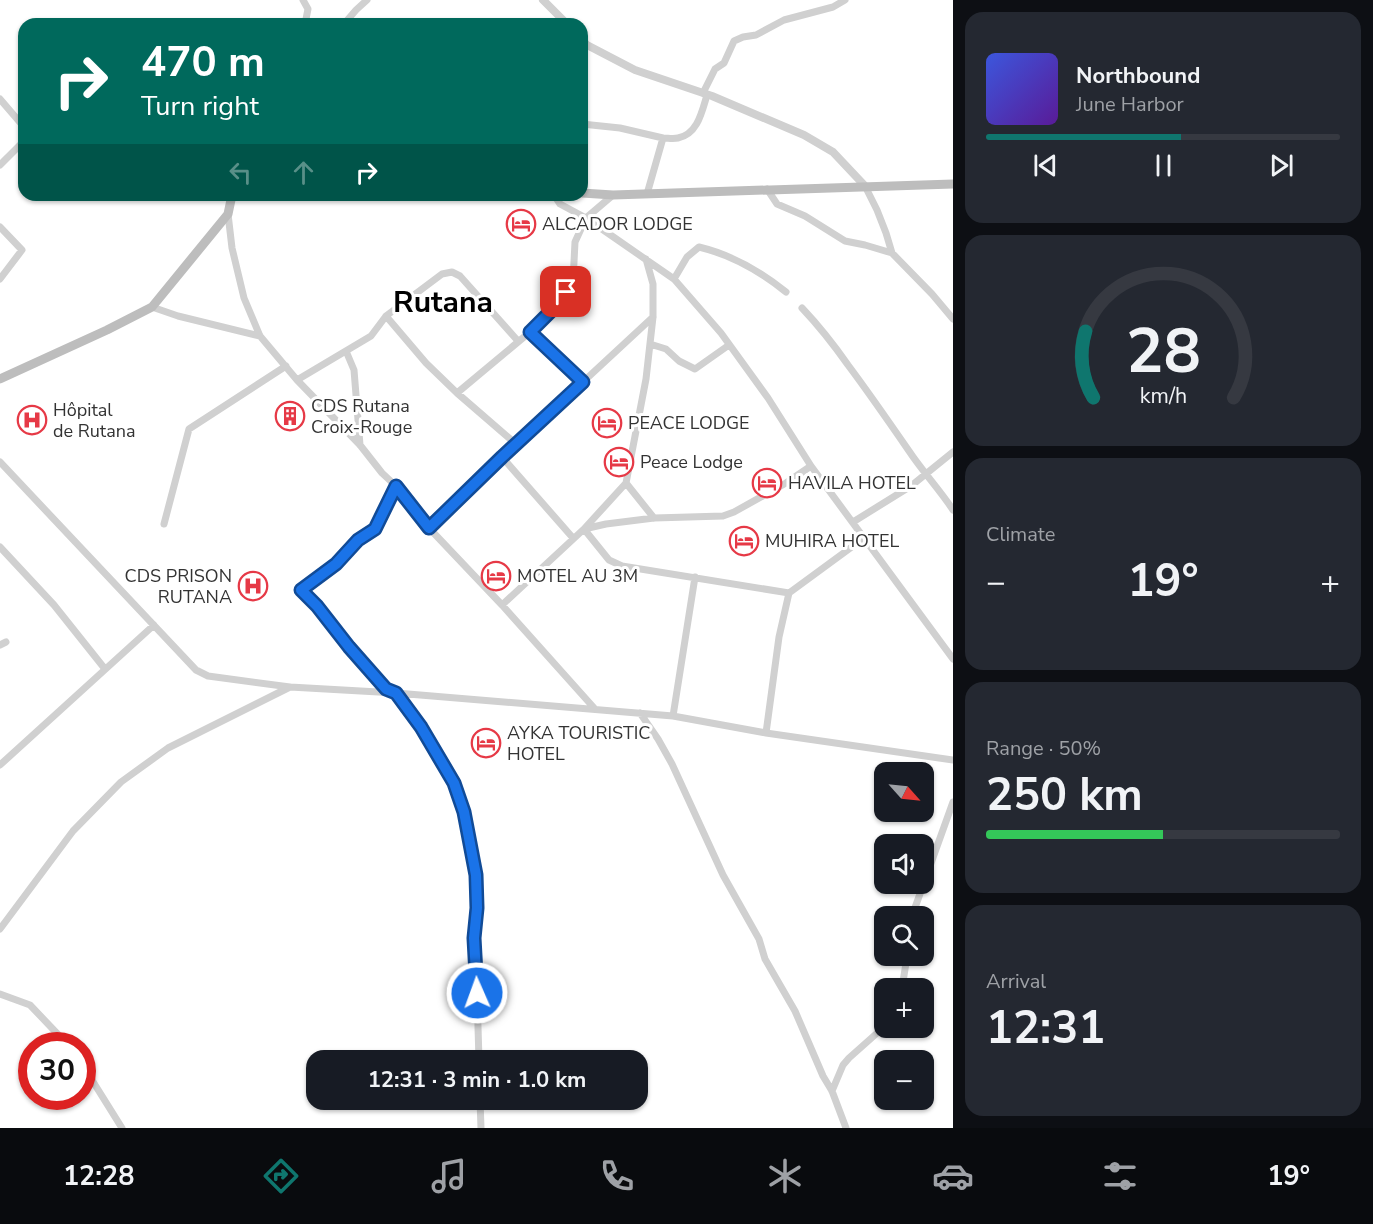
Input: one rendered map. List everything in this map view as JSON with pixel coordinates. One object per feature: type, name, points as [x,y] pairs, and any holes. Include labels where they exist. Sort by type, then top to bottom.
[{"type":"main road","points":[[588,193],[614,195],[953,184]]},
{"type":"main road","points":[[0,379],[152,307],[228,214],[231,201]]},
{"type":"street","points":[[303,0],[308,9],[306,18]]},
{"type":"street","points":[[349,18],[368,0]]},
{"type":"street","points":[[543,0],[561,18]]},
{"type":"street","points":[[588,125],[620,128],[663,138],[677,139],[686,135],[700,118],[705,94],[715,69],[724,63],[734,41],[756,34],[784,20],[833,7],[845,0]]},
{"type":"street","points":[[588,46],[634,70],[705,94],[804,135],[833,152],[865,186],[880,218],[892,253],[953,319]]},
{"type":"street","points":[[0,99],[18,120]]},
{"type":"street","points":[[646,194],[663,138]]},
{"type":"street","points":[[0,165],[18,147]]},
{"type":"street","points":[[767,189],[777,204],[805,216],[845,241],[892,253]]},
{"type":"street","points":[[457,393],[530,332],[560,302],[573,282],[575,242],[586,218],[614,195]]},
{"type":"street","points":[[558,201],[674,279],[721,333],[768,398],[811,466],[953,659]]},
{"type":"street","points":[[228,214],[232,248],[244,298],[260,336],[297,380],[360,445],[429,528],[596,709]]},
{"type":"street","points":[[0,227],[22,250],[0,279]]},
{"type":"street","points":[[674,279],[687,257],[699,247],[719,252],[755,270],[786,292]]},
{"type":"street","points":[[502,605],[584,529],[626,483],[646,379],[653,317],[653,284],[646,259]]},
{"type":"street","points":[[297,380],[371,336],[386,316],[442,274],[452,272],[460,276],[518,341]]},
{"type":"street","points":[[152,307],[178,316],[260,336]]},
{"type":"street","points":[[802,308],[818,324],[953,510]]},
{"type":"street","points":[[386,316],[426,363],[516,444]]},
{"type":"street","points":[[429,528],[653,317]]},
{"type":"street","points":[[530,332],[583,382]]},
{"type":"street","points":[[650,344],[666,349],[679,361],[695,369],[729,345]]},
{"type":"street","points":[[346,351],[354,370],[360,445]]},
{"type":"street","points":[[164,524],[189,429],[286,366]]},
{"type":"street","points":[[853,522],[911,486],[953,452]]},
{"type":"street","points":[[502,457],[573,538]]},
{"type":"street","points":[[0,463],[196,670],[208,676],[290,687],[396,693],[673,716],[766,733],[953,760]]},
{"type":"street","points":[[584,529],[654,518],[723,516],[786,483],[811,466]]},
{"type":"street","points":[[626,483],[654,518]]},
{"type":"street","points":[[396,486],[375,529],[358,540],[336,564],[301,590],[386,689],[396,693],[421,727],[454,783],[464,812],[476,875],[477,908],[474,938],[479,1050]]},
{"type":"street","points":[[584,529],[609,560],[622,566],[789,592]]},
{"type":"street","points":[[766,733],[779,637],[789,592],[864,538]]},
{"type":"street","points":[[0,547],[54,605],[105,669]]},
{"type":"street","points":[[673,716],[695,577]]},
{"type":"street","points":[[0,765],[154,625]]},
{"type":"street","points":[[0,929],[74,831],[121,782],[168,748],[290,687]]},
{"type":"street","points":[[640,713],[672,764],[723,875],[759,939],[765,959],[795,1011],[823,1076],[832,1091],[846,1128]]},
{"type":"street","points":[[916,906],[953,802]]},
{"type":"street","points":[[0,994],[30,1005],[56,1032]]},
{"type":"street","points":[[832,1091],[843,1065],[874,1036]]},
{"type":"street","points":[[96,1086],[122,1128]]},
{"type":"street","points":[[480,1110],[481,1128]]},
{"type":"place","name":"ALCADOR LODGE","points":[[521,224]]},
{"type":"place","name":"CDS Rutana Croix-Rouge","points":[[290,416]]},
{"type":"place","name":"Hôpital de Rutana","points":[[32,420]]},
{"type":"place","name":"PEACE LODGE","points":[[607,423]]},
{"type":"place","name":"Peace Lodge","points":[[619,462]]},
{"type":"place","name":"HAVILA HOTEL","points":[[767,483]]},
{"type":"place","name":"MUHIRA HOTEL","points":[[744,541]]},
{"type":"place","name":"MOTEL AU 3M","points":[[496,576]]},
{"type":"place","name":"CDS PRISON RUTANA","points":[[253,586]]},
{"type":"place","name":"AYKA TOURISTIC HOTEL","points":[[486,743]]},
{"type":"district","name":"Rutana","points":[[443,302]]},
{"type":"route","points":[[477,993],[474,938],[477,908],[476,875],[464,812],[454,783],[421,727],[396,693],[386,689],[301,590],[336,564],[358,540],[375,529],[396,486],[429,528],[583,382],[530,332],[560,302],[566,292]]}]
